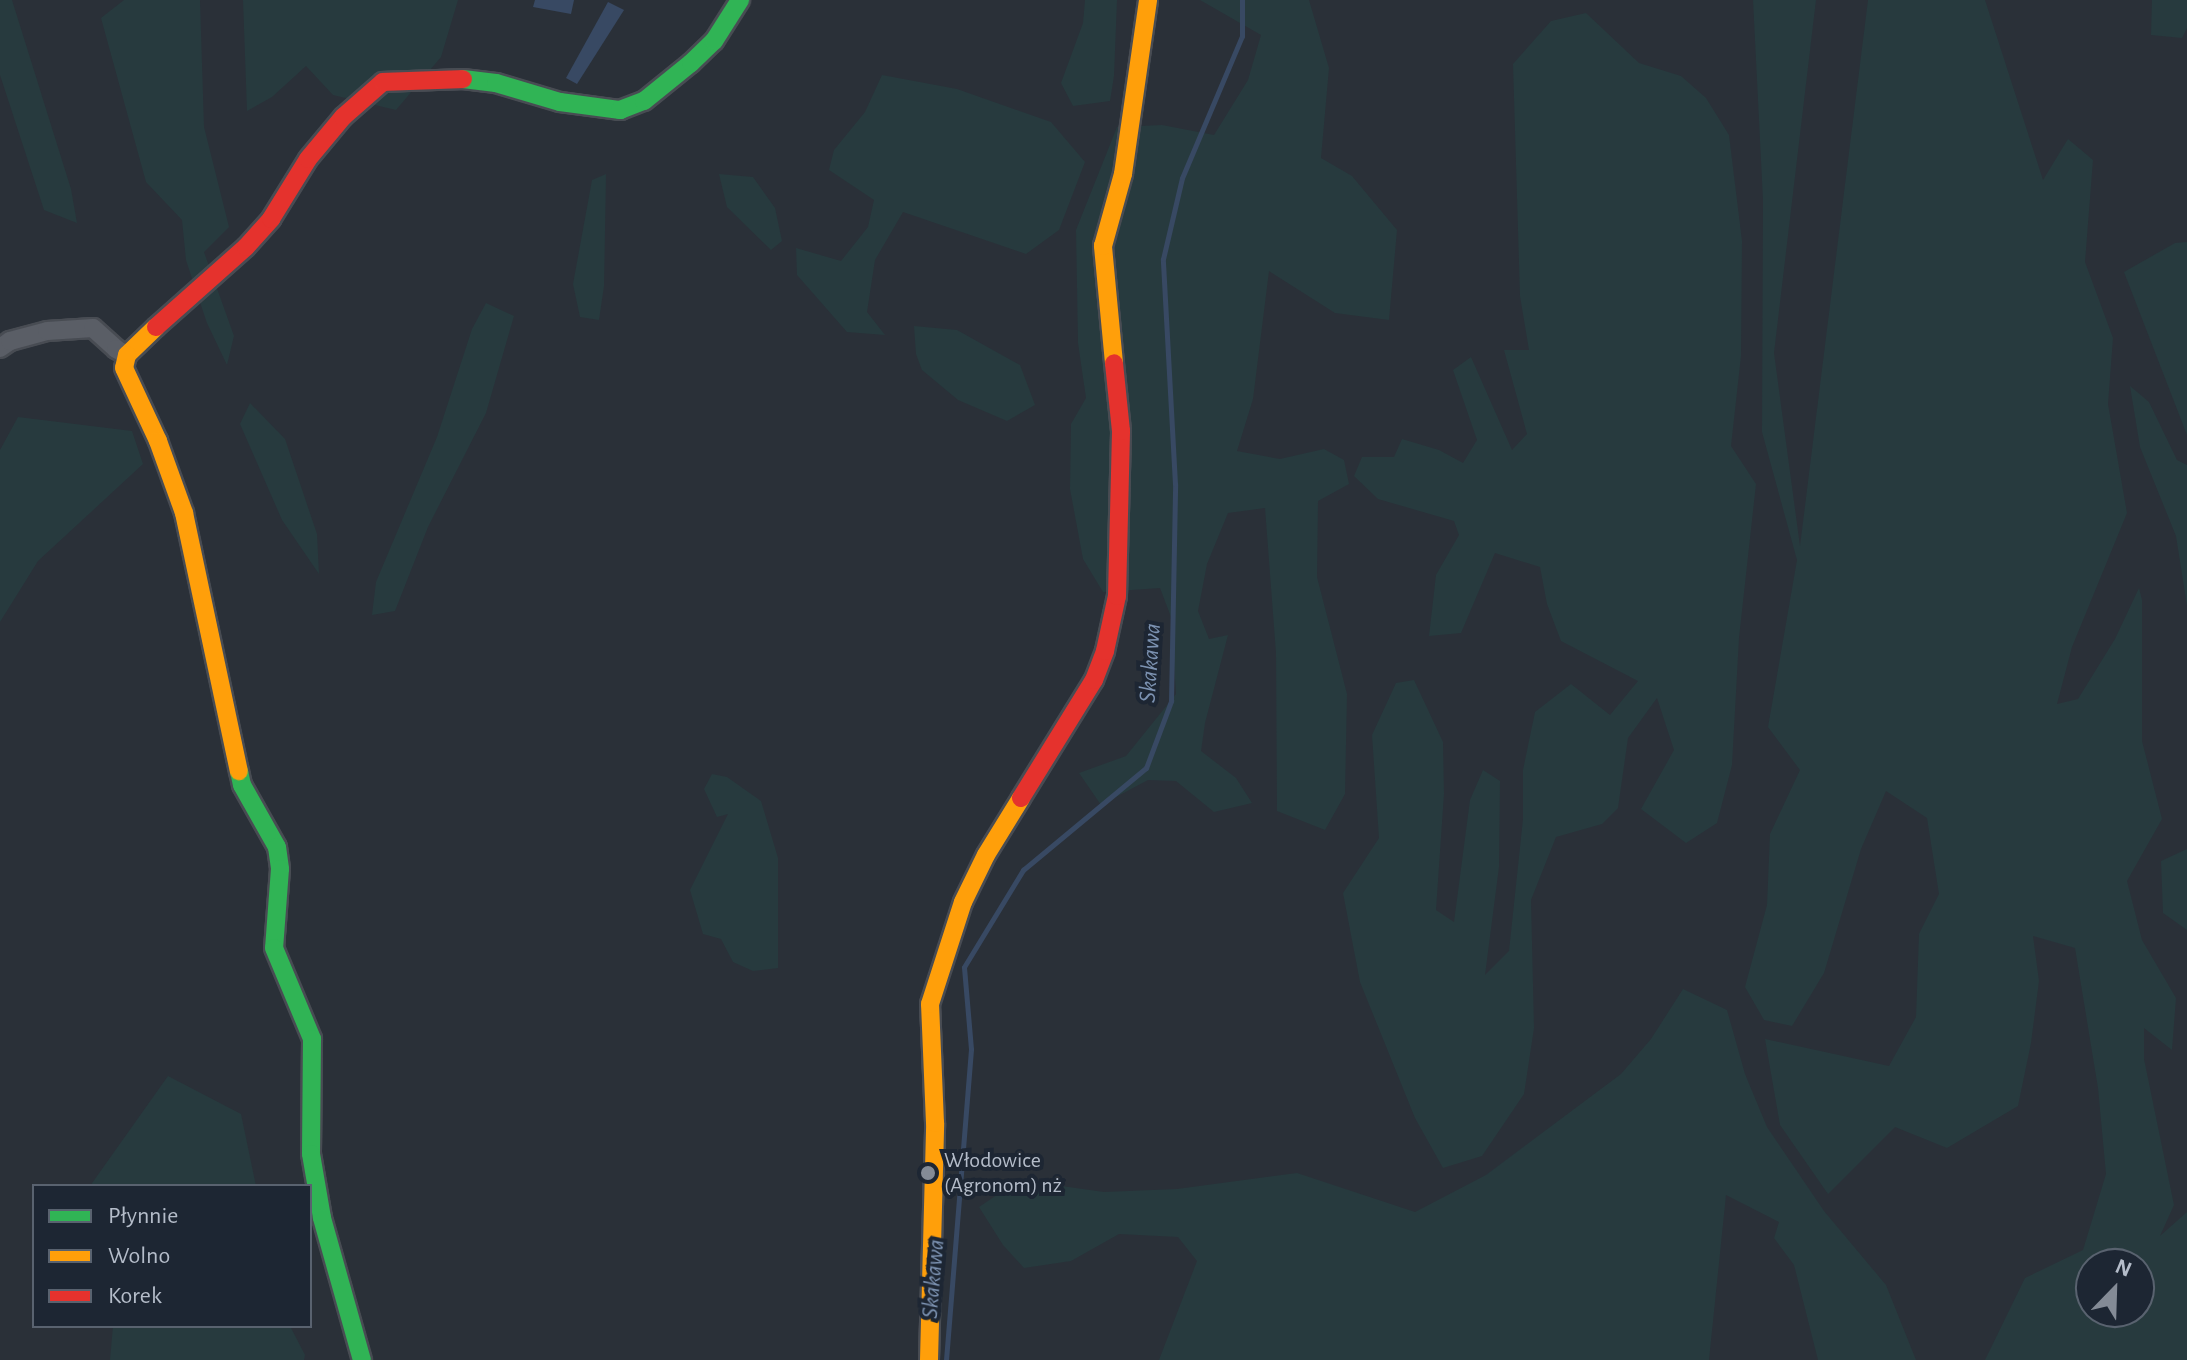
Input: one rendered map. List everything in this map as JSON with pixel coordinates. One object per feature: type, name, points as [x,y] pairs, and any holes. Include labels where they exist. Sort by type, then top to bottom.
[{"type":"street","points":[[362,1360],[322,1218],[311,1154],[312,1039],[274,948],[280,869],[277,847],[242,785],[184,513],[158,441],[127,377],[124,368],[127,355],[246,247],[271,219],[308,159],[343,117],[383,82],[449,78],[496,83],[560,102],[620,110],[644,101],[691,63],[714,41],[740,0]]},
{"type":"street","points":[[929,1360],[935,1123],[930,1004],[963,902],[986,855],[1094,680],[1105,651],[1117,596],[1121,431],[1103,246],[1123,174],[1148,0]]},
{"type":"street","points":[[0,348],[10,341],[47,331],[93,328],[127,355]]},
{"type":"green space","points":[[0,0],[12,0],[71,189],[77,223],[44,210],[0,75]]},
{"type":"green space","points":[[124,0],[200,0],[204,127],[229,227],[204,252],[234,336],[227,365],[207,323],[186,260],[182,220],[146,182],[101,18]]},
{"type":"green space","points":[[243,0],[458,0],[441,57],[396,110],[333,95],[306,66],[272,97],[247,111]]},
{"type":"green space","points":[[1085,0],[1117,0],[1114,76],[1110,101],[1073,106],[1061,83],[1083,23]]},
{"type":"green space","points":[[1200,0],[1309,0],[1329,68],[1321,158],[1352,176],[1397,230],[1389,320],[1335,313],[1269,271],[1253,399],[1237,451],[1280,459],[1324,449],[1344,460],[1349,484],[1318,501],[1317,577],[1347,694],[1345,794],[1325,830],[1277,811],[1276,653],[1265,508],[1228,513],[1207,564],[1198,611],[1209,639],[1228,635],[1205,723],[1201,751],[1236,778],[1252,803],[1214,812],[1176,781],[1148,780],[1101,805],[1079,773],[1126,756],[1176,694],[1171,617],[1160,588],[1103,592],[1083,559],[1070,489],[1071,424],[1086,398],[1078,343],[1076,230],[1117,127],[1162,125],[1214,135],[1248,80],[1261,35]]},
{"type":"green space","points":[[1753,0],[1816,0],[1774,353],[1800,546],[1868,0],[1985,0],[2043,180],[2068,139],[2093,160],[2085,262],[2113,338],[2108,404],[2127,513],[2072,647],[2057,704],[2078,699],[2115,639],[2139,588],[2142,600],[2142,741],[2162,819],[2127,881],[2142,940],[2176,998],[2172,1050],[2144,1028],[2144,1059],[2174,1205],[2160,1236],[2187,1212],[2187,1360],[1985,1360],[2025,1278],[2075,1254],[2075,1328],[2155,1328],[2155,1248],[2084,1248],[2106,1174],[2098,1088],[2075,948],[2033,936],[2039,981],[2018,1106],[1947,1148],[1895,1127],[1828,1194],[1780,1125],[1765,1039],[1889,1066],[1916,1017],[1919,934],[1939,894],[1927,818],[1886,791],[1861,849],[1824,973],[1792,1026],[1764,1020],[1745,987],[1767,905],[1770,834],[1800,770],[1768,727],[1797,560],[1762,432],[1763,200]]},
{"type":"green space","points":[[2152,0],[2187,0],[2187,28],[2182,38],[2151,35]]},
{"type":"green space","points":[[1586,13],[1639,63],[1681,76],[1706,98],[1729,135],[1742,241],[1741,356],[1731,446],[1756,484],[1739,638],[1732,765],[1717,823],[1686,843],[1641,809],[1674,750],[1657,698],[1628,738],[1618,808],[1602,824],[1556,837],[1531,900],[1534,1028],[1524,1094],[1482,1156],[1443,1168],[1415,1118],[1360,982],[1343,893],[1379,838],[1372,735],[1396,683],[1414,680],[1443,742],[1444,794],[1436,910],[1454,922],[1470,800],[1483,770],[1500,781],[1499,867],[1485,975],[1509,951],[1523,819],[1523,770],[1535,712],[1571,684],[1610,715],[1638,681],[1561,641],[1547,604],[1540,567],[1495,553],[1461,633],[1429,636],[1436,575],[1459,535],[1454,521],[1378,499],[1354,476],[1362,457],[1394,457],[1402,439],[1439,450],[1463,463],[1477,440],[1453,370],[1471,357],[1512,450],[1527,434],[1504,350],[1529,350],[1520,296],[1513,64],[1551,21]]},
{"type":"green space","points":[[882,75],[957,89],[1051,122],[1085,162],[1059,230],[1026,254],[903,212],[875,260],[867,312],[885,335],[847,332],[797,275],[796,248],[841,261],[868,227],[874,200],[829,170],[834,150],[865,112]]},
{"type":"green space","points":[[606,174],[604,286],[599,320],[580,317],[573,284],[592,180]]},
{"type":"green space","points":[[719,174],[753,177],[775,208],[782,241],[771,250],[727,207]]},
{"type":"green space","points":[[2187,242],[2187,435],[2124,272],[2175,243]]},
{"type":"green space","points":[[486,303],[514,316],[486,413],[428,527],[395,611],[372,615],[376,582],[437,437],[472,329]]},
{"type":"green space","points":[[914,326],[957,330],[1020,365],[1035,405],[1007,421],[958,400],[922,370],[916,354]]},
{"type":"green space","points":[[2130,386],[2149,402],[2177,460],[2187,465],[2187,606],[2176,536],[2140,447]]},
{"type":"green space","points":[[250,403],[285,439],[317,534],[319,574],[282,520],[240,424]]},
{"type":"green space","points":[[18,417],[132,431],[143,464],[38,561],[0,622],[0,450]]},
{"type":"green space","points":[[712,774],[727,777],[761,801],[778,858],[778,968],[753,971],[733,962],[721,939],[703,934],[690,890],[728,814],[717,817],[704,789]]},
{"type":"green space","points":[[2187,849],[2187,930],[2163,913],[2161,861]]},
{"type":"green space","points":[[1683,989],[1727,1010],[1745,1074],[1767,1127],[1824,1211],[1886,1285],[1916,1360],[1818,1360],[1794,1265],[1774,1238],[1779,1222],[1726,1195],[1709,1360],[1159,1360],[1197,1261],[1178,1237],[1119,1234],[1071,1261],[1024,1268],[1003,1245],[979,1207],[1019,1180],[1104,1192],[1177,1189],[1297,1173],[1415,1212],[1486,1175],[1621,1074],[1651,1039]]},
{"type":"green space","points":[[168,1076],[241,1114],[256,1184],[91,1184]]},
{"type":"green space","points":[[113,1328],[291,1328],[305,1355],[304,1360],[110,1360]]},
{"type":"water","points":[[535,0],[574,0],[571,14],[533,7]]},
{"type":"water","points":[[608,2],[624,10],[577,84],[566,78]]},
{"type":"waterway","name":"Skakawa","points":[[946,1360],[971,1049],[964,967],[1023,870],[1146,768],[1171,701],[1175,484],[1163,259],[1182,178],[1242,36],[1242,0]]},
{"type":"traffic: fast","points":[[463,79],[496,83],[560,102],[620,110],[644,101],[691,63],[714,41],[740,0]]},
{"type":"traffic: fast","points":[[239,771],[242,785],[277,847],[280,869],[274,948],[312,1039],[311,1154],[322,1218],[362,1360]]},
{"type":"traffic: slow","points":[[1114,363],[1103,246],[1123,174],[1148,0]]},
{"type":"traffic: slow","points":[[156,327],[127,355],[124,368],[158,441],[184,513],[239,771]]},
{"type":"traffic: slow","points":[[929,1360],[935,1123],[930,1004],[963,902],[986,855],[1021,798]]},
{"type":"traffic: jam","points":[[156,327],[246,247],[271,219],[308,159],[343,117],[383,82],[463,79]]},
{"type":"traffic: jam","points":[[1021,798],[1094,680],[1105,651],[1117,596],[1121,431],[1114,363]]},
{"type":"place","name":"Włodowice (Agronom) nż","points":[[928,1173]]}]
